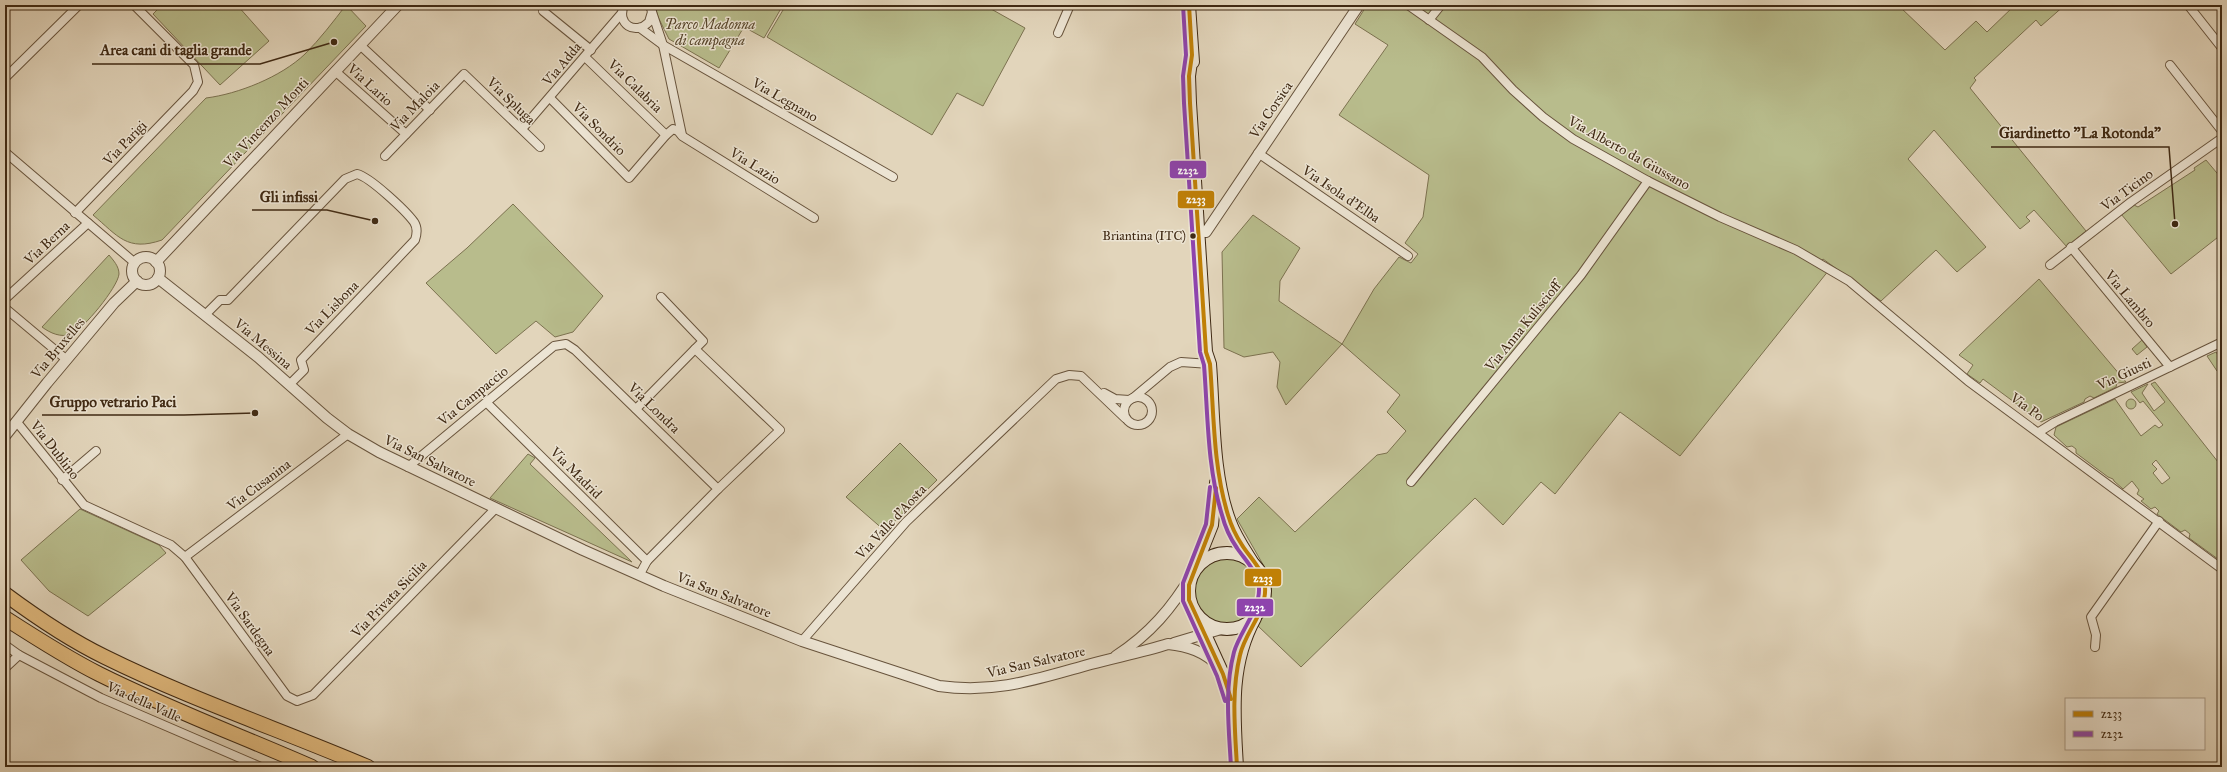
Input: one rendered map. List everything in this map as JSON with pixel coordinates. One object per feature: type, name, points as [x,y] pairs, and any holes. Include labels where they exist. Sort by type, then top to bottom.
[{"type":"highway","points":[[5,584],[16,592],[21,606]]},
{"type":"highway","points":[[5,594],[58,630],[104,657],[160,682],[368,767]]},
{"type":"highway","points":[[5,618],[53,649],[99,674],[187,715],[312,767]]},
{"type":"main road","points":[[1189,5],[1192,55],[1197,84],[1206,232],[1213,354],[1210,364]]},
{"type":"main road","points":[[1192,55],[1189,76],[1206,352],[1210,364],[1218,467],[1224,502],[1230,522],[1237,538],[1252,562]]},
{"type":"main road","points":[[1218,467],[1212,525],[1188,585],[1189,600],[1220,666],[1233,705]]},
{"type":"main road","points":[[1193,572],[1205,559],[1218,553],[1227,552],[1241,555],[1252,562],[1259,569],[1265,587],[1264,600],[1246,634],[1240,653],[1233,705],[1237,767]]},
{"type":"main road","points":[[1195,612],[1204,622],[1221,629],[1239,627],[1255,617]]},
{"type":"street","points":[[5,78],[79,5]]},
{"type":"street","name":"Via Parigi","points":[[75,212],[193,91],[198,82],[194,65],[134,5]]},
{"type":"street","name":"Via Vincenzo Monti","points":[[156,262],[398,5]]},
{"type":"street","points":[[624,5],[621,14],[624,21],[630,27],[640,28],[663,45]]},
{"type":"street","points":[[1058,33],[1070,5]]},
{"type":"street","name":"Via Corsica","points":[[1206,232],[1359,5]]},
{"type":"street","name":"Via Alberto da Giussano","points":[[1408,5],[1482,57],[1513,90],[1543,117],[1567,135],[1648,181],[1820,263]]},
{"type":"street","points":[[1429,20],[1441,5]]},
{"type":"street","points":[[2188,5],[2222,48]]},
{"type":"street","points":[[640,28],[649,22],[651,9]]},
{"type":"street","points":[[651,9],[663,45],[682,136]]},
{"type":"street","points":[[542,11],[591,50]]},
{"type":"street","name":"Via Adda","points":[[522,129],[621,14]]},
{"type":"street","points":[[360,45],[430,110]]},
{"type":"street","name":"Via Legnano","points":[[663,45],[893,177]]},
{"type":"street","name":"Via Calabria","points":[[585,57],[666,135]]},
{"type":"street","points":[[2170,65],[2222,131]]},
{"type":"street","name":"Via Lario","points":[[335,71],[406,134]]},
{"type":"street","name":"Via Maloia","points":[[385,156],[464,74]]},
{"type":"street","name":"Via Spluga","points":[[464,74],[540,147]]},
{"type":"street","name":"Via Sondrio","points":[[550,98],[629,178],[666,135]]},
{"type":"street","points":[[666,135],[673,129],[678,131],[682,136]]},
{"type":"street","name":"Via Lazio","points":[[682,136],[814,218]]},
{"type":"street","name":"Via Ticino","points":[[2050,265],[2071,248],[2222,138]]},
{"type":"street","points":[[5,152],[135,263]]},
{"type":"street","name":"Via Isola d'Elba","points":[[1258,153],[1408,256]]},
{"type":"street","name":"Via Lisbona","points":[[206,315],[220,300],[228,300],[350,176],[357,174],[370,180],[415,223],[417,234],[415,240],[301,360],[304,370],[289,385]]},
{"type":"street","name":"Via Anna Kuliscioff","points":[[1411,482],[1581,275],[1648,181]]},
{"type":"street","name":"Via Berna","points":[[5,299],[88,223]]},
{"type":"street","name":"Via Lambro","points":[[2071,248],[2170,367]]},
{"type":"street","points":[[148,257],[156,262],[160,270],[158,278],[148,285],[137,281],[132,270],[138,260],[148,257]]},
{"type":"street","name":"Via Po","points":[[1820,263],[1850,281],[1944,362],[2222,569]]},
{"type":"street","name":"Via Messina","points":[[158,278],[206,315],[348,434]]},
{"type":"street","name":"Via Bruxelles","points":[[5,436],[114,303],[137,281]]},
{"type":"street","points":[[636,409],[703,341],[660,297]]},
{"type":"street","points":[[5,308],[67,360]]},
{"type":"street","name":"Via Giusti","points":[[2039,432],[2055,422],[2222,342]]},
{"type":"street","name":"Via Londra","points":[[554,346],[566,344],[575,350],[718,489]]},
{"type":"street","name":"Via Campaccio","points":[[408,466],[487,403],[554,346]]},
{"type":"street","points":[[640,574],[647,561],[718,489],[780,430],[695,349]]},
{"type":"street","points":[[1125,418],[1124,408],[1131,399],[1170,367],[1181,362],[1210,364]]},
{"type":"street","name":"Via Valle d'Aosta","points":[[802,641],[906,522],[1056,379],[1070,375],[1081,376],[1100,391]]},
{"type":"street","points":[[1100,391],[1132,424],[1145,423],[1150,416],[1150,390],[1155,380]]},
{"type":"street","points":[[1100,391],[1115,399],[1142,398],[1149,404]]},
{"type":"street","name":"Via Madrid","points":[[487,403],[647,561]]},
{"type":"street","name":"Via Dublino","points":[[16,421],[73,494],[84,505],[171,545],[186,557]]},
{"type":"street","name":"Via San Salvatore","points":[[348,434],[408,466],[495,509],[582,550],[640,574],[664,586],[802,641],[939,686],[962,689],[1002,688],[1221,629]]},
{"type":"street","name":"Via Cusanina","points":[[186,557],[348,434]]},
{"type":"street","points":[[62,480],[96,451]]},
{"type":"street","name":"Via Privata Sicilia","points":[[297,701],[313,695],[495,509]]},
{"type":"street","points":[[2095,647],[2096,635],[2091,617],[2159,522]]},
{"type":"street","name":"Via Sardegna","points":[[186,557],[287,696],[297,701]]},
{"type":"street","name":"Via San Salvatore","points":[[1111,659],[1135,643],[1150,630],[1177,599],[1193,572]]},
{"type":"street","name":"Via San Salvatore","points":[[1168,644],[1195,649],[1220,666]]},
{"type":"street","name":"Via della Valle","points":[[5,645],[19,655],[101,698],[260,767]]},
{"type":"street","points":[[5,668],[19,655]]},
{"type":"green space","points":[[162,5],[237,5],[269,41],[220,85],[153,14]]},
{"type":"green space","points":[[346,5],[366,26],[162,240],[140,244],[131,243],[117,235],[93,215],[206,98],[232,93],[272,77],[284,70],[311,48]]},
{"type":"green space","name":"Parco Madonna di campagna","points":[[655,5],[783,5],[764,38],[744,27],[719,68],[669,39],[658,17]]},
{"type":"green space","points":[[786,5],[984,5],[1025,28],[983,106],[957,93],[932,135],[767,37]]},
{"type":"green space","points":[[1367,5],[1902,5],[1900,7],[1945,50],[1976,21],[1987,32],[2015,5],[2065,5],[2041,26],[2036,20],[1974,78],[1976,80],[1970,88],[2086,231],[2067,247],[2034,210],[2026,217],[2030,221],[2020,229],[1934,130],[1908,159],[1986,247],[1957,272],[1936,250],[1881,301],[1823,259],[1819,263],[1829,270],[1680,456],[1620,412],[1555,494],[1541,482],[1503,525],[1475,498],[1301,667],[1258,626],[1270,600],[1269,575],[1237,519],[1259,497],[1295,532],[1377,455],[1387,453],[1406,431],[1387,412],[1400,395],[1342,344],[1374,289],[1399,257],[1411,263],[1418,254],[1405,243],[1423,217],[1429,175],[1339,115],[1388,45],[1355,24]]},
{"type":"green space","points":[[2206,160],[2222,179],[2222,234],[2171,274],[2121,214],[2134,205],[2138,207],[2195,170],[2194,168]]},
{"type":"green space","points":[[513,204],[603,296],[573,332],[555,337],[536,321],[496,354],[426,283],[467,248]]},
{"type":"green space","points":[[1253,215],[1300,248],[1280,281],[1279,301],[1342,344],[1286,405],[1277,387],[1280,362],[1273,352],[1244,357],[1224,348],[1222,252]]},
{"type":"green space","points":[[109,255],[117,266],[119,274],[107,298],[91,317],[76,331],[67,335],[56,334],[42,327]]},
{"type":"green space","points":[[2039,279],[2126,382],[2117,383],[2116,387],[2094,398],[2090,396],[2085,399],[2084,402],[2041,422],[1983,379],[1980,383],[1967,374],[1973,365],[1959,355]]},
{"type":"green space","points":[[2142,340],[2147,347],[2137,355],[2132,349]]},
{"type":"green space","points":[[2216,352],[2222,361],[2222,367],[2217,371],[2207,356]]},
{"type":"green space","points":[[2155,382],[2222,467],[2222,562],[2189,538],[2190,534],[2185,530],[2181,532],[2157,514],[2159,511],[2155,507],[2151,509],[2141,501],[2144,499],[2137,494],[2139,490],[2132,481],[2123,489],[2113,479],[2108,477],[2076,453],[2076,449],[2072,446],[2067,447],[2054,435],[2056,427],[2115,399],[2141,436],[2155,425],[2159,428],[2163,425],[2143,401],[2140,403],[2131,392],[2148,384],[2142,393],[2154,411],[2165,402],[2151,384]],"holes":[[[2156,460],[2170,478],[2162,484],[2153,473],[2157,469],[2152,464]]]},
{"type":"green space","points":[[2129,399],[2133,399],[2135,400],[2135,408],[2129,409],[2126,406],[2126,402]]},
{"type":"green space","points":[[900,443],[937,480],[885,531],[846,497]]},
{"type":"green space","points":[[528,454],[535,458],[530,464],[632,562],[490,498]]},
{"type":"green space","points":[[80,509],[159,545],[166,553],[88,616],[49,591],[21,560]]},
{"type":"green space","points":[[1227,558],[1240,561],[1250,568],[1257,578],[1260,591],[1257,604],[1250,614],[1240,621],[1227,624],[1214,621],[1204,614],[1197,604],[1194,591],[1197,578],[1204,568],[1214,561]]},
{"type":"transit line","name":"z232","points":[[1183,5],[1186,55],[1183,76],[1184,103],[1200,352],[1204,365],[1207,422],[1213,478],[1226,528],[1234,544],[1254,571],[1259,588],[1256,604],[1237,644],[1231,666],[1228,695],[1228,724],[1231,767]]},
{"type":"transit line","name":"z233","points":[[1189,5],[1192,55],[1189,76],[1190,103],[1206,352],[1210,364],[1213,421],[1219,478],[1231,523],[1240,542],[1262,575],[1265,587],[1263,605],[1246,638],[1237,669],[1234,711],[1237,767]]},
{"type":"transit line","name":"z232","points":[[1210,487],[1206,524],[1183,583],[1183,601],[1217,676],[1225,701]]},
{"type":"transit line","name":"z233","points":[[1216,488],[1212,525],[1189,585],[1189,600],[1223,674],[1231,699]]},
{"type":"place","name":"Area cani di taglia grande","points":[[334,42]]},
{"type":"place","name":"Gli infissi","points":[[375,221]]},
{"type":"place","name":"Giardinetto \"La Rotonda\"","points":[[2175,224]]},
{"type":"place","name":"Briantina (ITC)","points":[[1193,236]]},
{"type":"place","name":"Gruppo vetrario Paci","points":[[255,413]]}]
